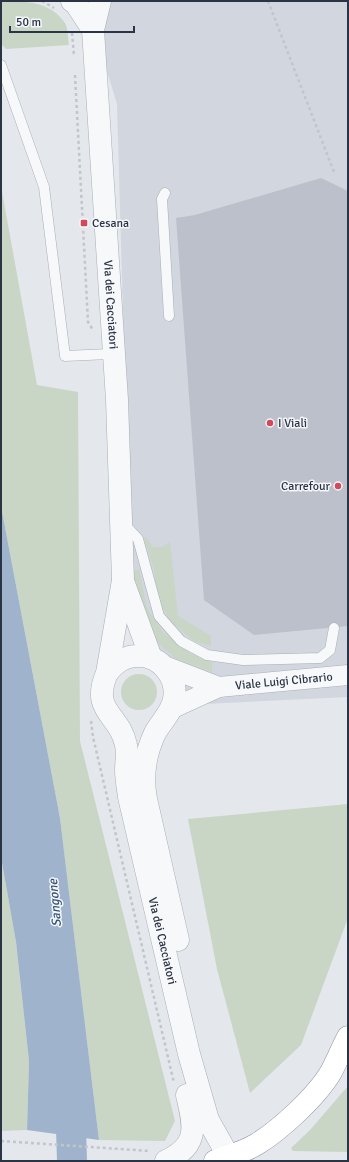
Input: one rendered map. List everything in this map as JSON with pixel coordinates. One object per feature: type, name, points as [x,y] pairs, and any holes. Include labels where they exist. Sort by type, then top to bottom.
[{"type":"highway","points":[[232,1159],[268,1137],[313,1096],[330,1073],[348,1037]]},
{"type":"street","name":"Via dei Cacciatori","points":[[82,29],[100,1]]},
{"type":"street","name":"Via dei Cacciatori","points":[[65,6],[76,4],[82,29],[112,355],[121,521],[122,580],[107,673],[102,685],[101,697],[105,709],[121,730],[126,743],[126,771],[130,797],[189,1054],[208,1120],[232,1159]]},
{"type":"street","name":"Via dei Cacciatori","points":[[122,580],[157,662],[170,675],[174,687],[174,698],[167,714],[155,734],[149,750],[145,768],[144,787],[202,1043],[224,1123],[232,1159]]},
{"type":"street","points":[[107,673],[115,663],[126,658],[139,656],[219,687]]},
{"type":"street","name":"Viale Luigi Cibrario","points":[[219,687],[348,675]]},
{"type":"street","points":[[111,718],[121,725],[132,729],[143,729],[155,726],[167,714],[219,687]]},
{"type":"street","points":[[166,1161],[183,1151],[192,1139],[194,1132],[185,1085],[189,1054]]},
{"type":"lane","points":[[1,65],[44,187],[65,356],[112,355]]},
{"type":"lane","points":[[165,193],[162,199],[170,316]]},
{"type":"lane","points":[[121,521],[138,539],[159,616],[181,641],[207,654],[243,660],[320,658],[330,650],[334,628]]},
{"type":"path","points":[[42,1],[65,6]]},
{"type":"path","points":[[268,1],[334,172]]},
{"type":"path","points":[[74,64],[82,29]]},
{"type":"path","points":[[75,72],[88,322],[112,355]]},
{"type":"path","points":[[1,1141],[85,1146]]},
{"type":"shaded area","points":[[74,1],[348,1],[348,697],[205,704],[175,718],[157,650],[135,619],[129,519],[117,104],[89,12]]},
{"type":"green space","points":[[1,1],[28,2],[44,6],[52,10],[66,25],[69,45],[6,49],[1,44]]},
{"type":"green space","points":[[1,186],[37,385],[78,392],[80,741],[175,1121],[165,1141],[99,1140],[60,818],[1,506]]},
{"type":"green space","points":[[146,537],[153,547],[162,547],[170,542],[178,616],[211,636],[211,646],[195,642],[171,622],[158,600],[154,570],[144,539]]},
{"type":"green space","points":[[139,569],[147,608],[163,632],[190,653],[212,662],[212,672],[176,659],[149,635],[131,573]]},
{"type":"green space","points":[[143,674],[152,679],[156,685],[156,699],[152,705],[143,710],[135,710],[126,705],[122,699],[121,688],[126,679],[132,675]]},
{"type":"green space","points":[[348,804],[348,918],[301,1045],[250,1093],[217,969],[188,819]]},
{"type":"green space","points":[[1,857],[16,942],[29,1061],[27,1130],[1,1131]]},
{"type":"green space","points":[[348,1086],[348,1152],[293,1151],[291,1148],[310,1130]]},
{"type":"water","points":[[1,506],[60,818],[99,1140],[27,1130],[29,1061],[16,942],[1,857]]},
{"type":"building","name":"I Viali","points":[[321,178],[348,191],[348,626],[254,635],[204,600],[176,218],[195,215]]},
{"type":"waterway","name":"Sangone","points":[[70,1095],[72,1161]]},
{"type":"place","name":"Cesana","points":[[84,223]]},
{"type":"place","name":"I Viali","points":[[270,423]]},
{"type":"place","name":"Carrefour","points":[[338,486]]}]
